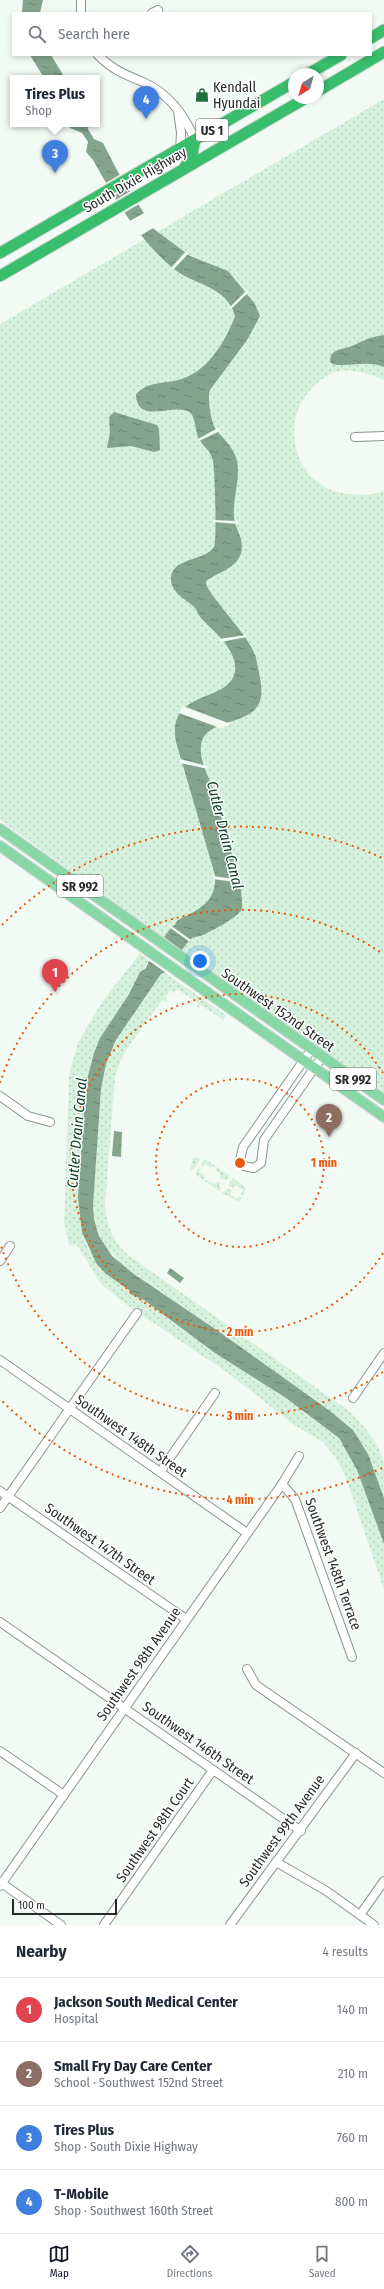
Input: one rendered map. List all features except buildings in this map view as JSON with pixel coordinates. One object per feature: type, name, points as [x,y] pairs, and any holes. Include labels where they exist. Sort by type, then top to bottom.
[{"type":"highway","points":[[372,37],[384,30]]},
{"type":"highway","points":[[324,87],[384,52]]},
{"type":"highway","points":[[318,68],[339,56]]},
{"type":"highway","name":"South Dixie Highway","points":[[0,253],[180,150],[288,86]]},
{"type":"highway","name":"South Dixie Highway","points":[[0,276],[296,104]]},
{"type":"highway","points":[[183,169],[192,155],[195,140]]},
{"type":"main road","name":"Southwest 152nd Street","points":[[0,829],[311,1050],[384,1100]]},
{"type":"main road","name":"Southwest 152nd Street","points":[[0,846],[303,1062],[384,1117]]},
{"type":"street","points":[[81,0],[81,12]]},
{"type":"street","points":[[99,56],[117,71],[157,90],[185,118],[195,140]]},
{"type":"street","points":[[178,111],[181,133],[180,150]]},
{"type":"street","points":[[355,437],[384,436]]},
{"type":"street","points":[[311,1050],[243,1148],[240,1160],[244,1166],[254,1168],[261,1162],[264,1140],[322,1057]]},
{"type":"street","points":[[0,1096],[28,1116],[50,1122]]},
{"type":"street","points":[[0,1261],[10,1246]]},
{"type":"street","points":[[0,1508],[137,1313]]},
{"type":"street","points":[[353,1398],[384,1353]]},
{"type":"street","name":"Southwest 148th Street","points":[[0,1360],[69,1410],[247,1533]]},
{"type":"street","points":[[160,1472],[215,1393]]},
{"type":"street","name":"Southwest 98th Avenue","points":[[1,1884],[282,1484],[299,1456]]},
{"type":"street","name":"Southwest 148th Terrace","points":[[282,1484],[295,1499],[352,1657]]},
{"type":"street","name":"Southwest 147th Street","points":[[0,1491],[186,1619]]},
{"type":"street","name":"Southwest 146th Street","points":[[0,1622],[301,1831]]},
{"type":"street","points":[[247,1669],[256,1685],[384,1773]]},
{"type":"street","points":[[0,1751],[64,1795]]},
{"type":"street","name":"Southwest 99th Avenue","points":[[230,1925],[276,1862],[301,1831],[356,1753]]},
{"type":"street","name":"Southwest 98th Court","points":[[104,1925],[213,1770]]},
{"type":"street","points":[[276,1862],[322,1888],[374,1925]]},
{"type":"street","points":[[360,1916],[384,1881]]},
{"type":"street","points":[[1,1884],[61,1925]]},
{"type":"shaded area","points":[[384,99],[384,380],[357,371],[337,372],[327,376],[316,384],[304,399],[296,415],[294,433],[296,450],[303,466],[314,479],[329,489],[348,494],[362,495],[372,494],[384,490],[384,1093],[230,986],[0,820],[0,324]]},
{"type":"shaded area","points":[[140,953],[149,961],[96,1046],[86,1083],[84,1102],[85,1242],[96,1263],[136,1297],[144,1300],[215,1353],[286,1398],[339,1438],[357,1470],[384,1544],[384,1589],[345,1475],[336,1458],[323,1442],[294,1425],[228,1373],[127,1305],[101,1284],[77,1245],[69,1245],[64,1223],[69,1076],[78,1043],[100,1005]]},
{"type":"shaded area","points":[[165,973],[226,1015],[223,1020],[201,1005],[197,1009],[198,1003],[177,989],[173,993],[170,991],[165,997],[168,1002],[162,1000],[128,1047],[119,1064],[115,1077],[105,1204],[109,1227],[115,1240],[131,1257],[349,1411],[366,1429],[380,1451],[384,1466],[384,1498],[365,1448],[348,1425],[221,1333],[121,1264],[102,1242],[94,1219],[93,1206],[101,1089],[106,1064],[116,1041],[161,974]]},
{"type":"shaded area","points":[[193,1157],[201,1159],[192,1171],[190,1170]]},
{"type":"shaded area","points":[[205,1159],[230,1176],[227,1180],[219,1178],[221,1175],[213,1166],[211,1168],[205,1164],[203,1167],[200,1165]]},
{"type":"shaded area","points":[[199,1167],[201,1169],[199,1172],[205,1176],[204,1179],[215,1184],[218,1181],[221,1183],[219,1186],[222,1188],[219,1191],[195,1174]]},
{"type":"shaded area","points":[[233,1178],[246,1188],[243,1196],[241,1194],[243,1190],[235,1185],[233,1188],[228,1185]]},
{"type":"shaded area","points":[[228,1188],[232,1191],[230,1194],[238,1199],[240,1196],[242,1198],[239,1202],[222,1193]]},
{"type":"water","points":[[23,0],[43,0],[40,12],[22,12]]},
{"type":"water","points":[[31,56],[52,56],[63,75],[42,75]]},
{"type":"water","name":"Cutler Drain Canal","points":[[88,127],[88,129],[94,139],[103,143],[118,172],[154,229],[190,256],[228,271],[255,304],[260,316],[247,340],[209,393],[212,421],[217,431],[231,447],[237,462],[238,478],[234,502],[234,518],[240,536],[242,550],[240,556],[234,564],[206,581],[212,594],[253,649],[261,687],[261,697],[257,707],[250,714],[220,725],[211,730],[205,736],[201,745],[201,756],[213,789],[238,876],[242,909],[235,917],[224,924],[203,935],[192,938],[188,942],[169,969],[161,974],[116,1040],[106,1064],[101,1089],[93,1206],[94,1219],[99,1236],[112,1256],[134,1274],[221,1333],[330,1411],[353,1430],[368,1454],[384,1498],[384,1544],[357,1470],[339,1438],[286,1398],[215,1353],[144,1300],[130,1294],[129,1290],[105,1273],[96,1263],[82,1232],[78,1198],[86,1083],[94,1053],[100,1038],[129,994],[140,972],[146,968],[151,956],[172,926],[175,925],[178,920],[203,906],[214,890],[215,875],[176,742],[175,725],[180,713],[189,705],[222,688],[231,681],[235,671],[235,663],[229,648],[200,617],[196,609],[177,593],[171,580],[172,573],[176,567],[209,552],[214,547],[215,506],[214,467],[212,457],[199,439],[191,413],[184,410],[150,411],[143,409],[138,404],[136,394],[151,385],[188,377],[206,364],[220,346],[235,316],[231,306],[225,298],[209,287],[174,269],[149,245],[119,205],[93,160],[86,152],[88,142],[82,133],[70,128]]},
{"type":"water","points":[[384,335],[384,367],[370,364],[335,365],[331,363],[331,355],[337,350],[352,346],[364,340]]},
{"type":"water","points":[[114,412],[157,425],[159,429],[160,450],[154,452],[131,446],[107,448],[110,432],[109,417]]},
{"type":"water","points":[[114,1131],[122,1132],[121,1157],[112,1156]]},
{"type":"water","points":[[170,1268],[184,1278],[180,1283],[167,1273]]},
{"type":"pier","points":[[121,174],[130,186],[112,197],[104,184]]},
{"type":"pier","points":[[132,190],[141,203],[122,214],[114,201]]},
{"type":"pier","points":[[146,212],[155,227],[138,237],[128,222]]},
{"type":"pier","points":[[186,251],[189,253],[173,270],[171,268]]},
{"type":"pier","points":[[247,290],[249,292],[230,310],[229,308]]},
{"type":"pier","points":[[218,428],[220,431],[199,441],[198,439]]},
{"type":"pier","points":[[213,520],[237,521],[238,524],[213,522]]},
{"type":"pier","points":[[246,635],[247,637],[221,642],[219,639]]},
{"type":"pier","points":[[183,706],[231,724],[220,728],[179,713]]},
{"type":"pier","points":[[180,759],[207,766],[208,769],[180,763]]},
{"type":"pier","points":[[213,876],[242,880],[242,883],[213,879]]},
{"type":"pier","points":[[170,925],[191,940],[190,942],[169,927]]},
{"type":"pier","points":[[164,937],[182,951],[166,973],[148,960]]},
{"type":"place","name":"Kendall Hyundai","points":[[202,95]]},
{"type":"place","name":"T-Mobile","points":[[146,119]]},
{"type":"place","name":"Tires Plus","points":[[55,173]]},
{"type":"place","name":"Jackson South Medical Center","points":[[55,992]]},
{"type":"place","name":"Small Fry Day Care Center","points":[[329,1137]]}]
